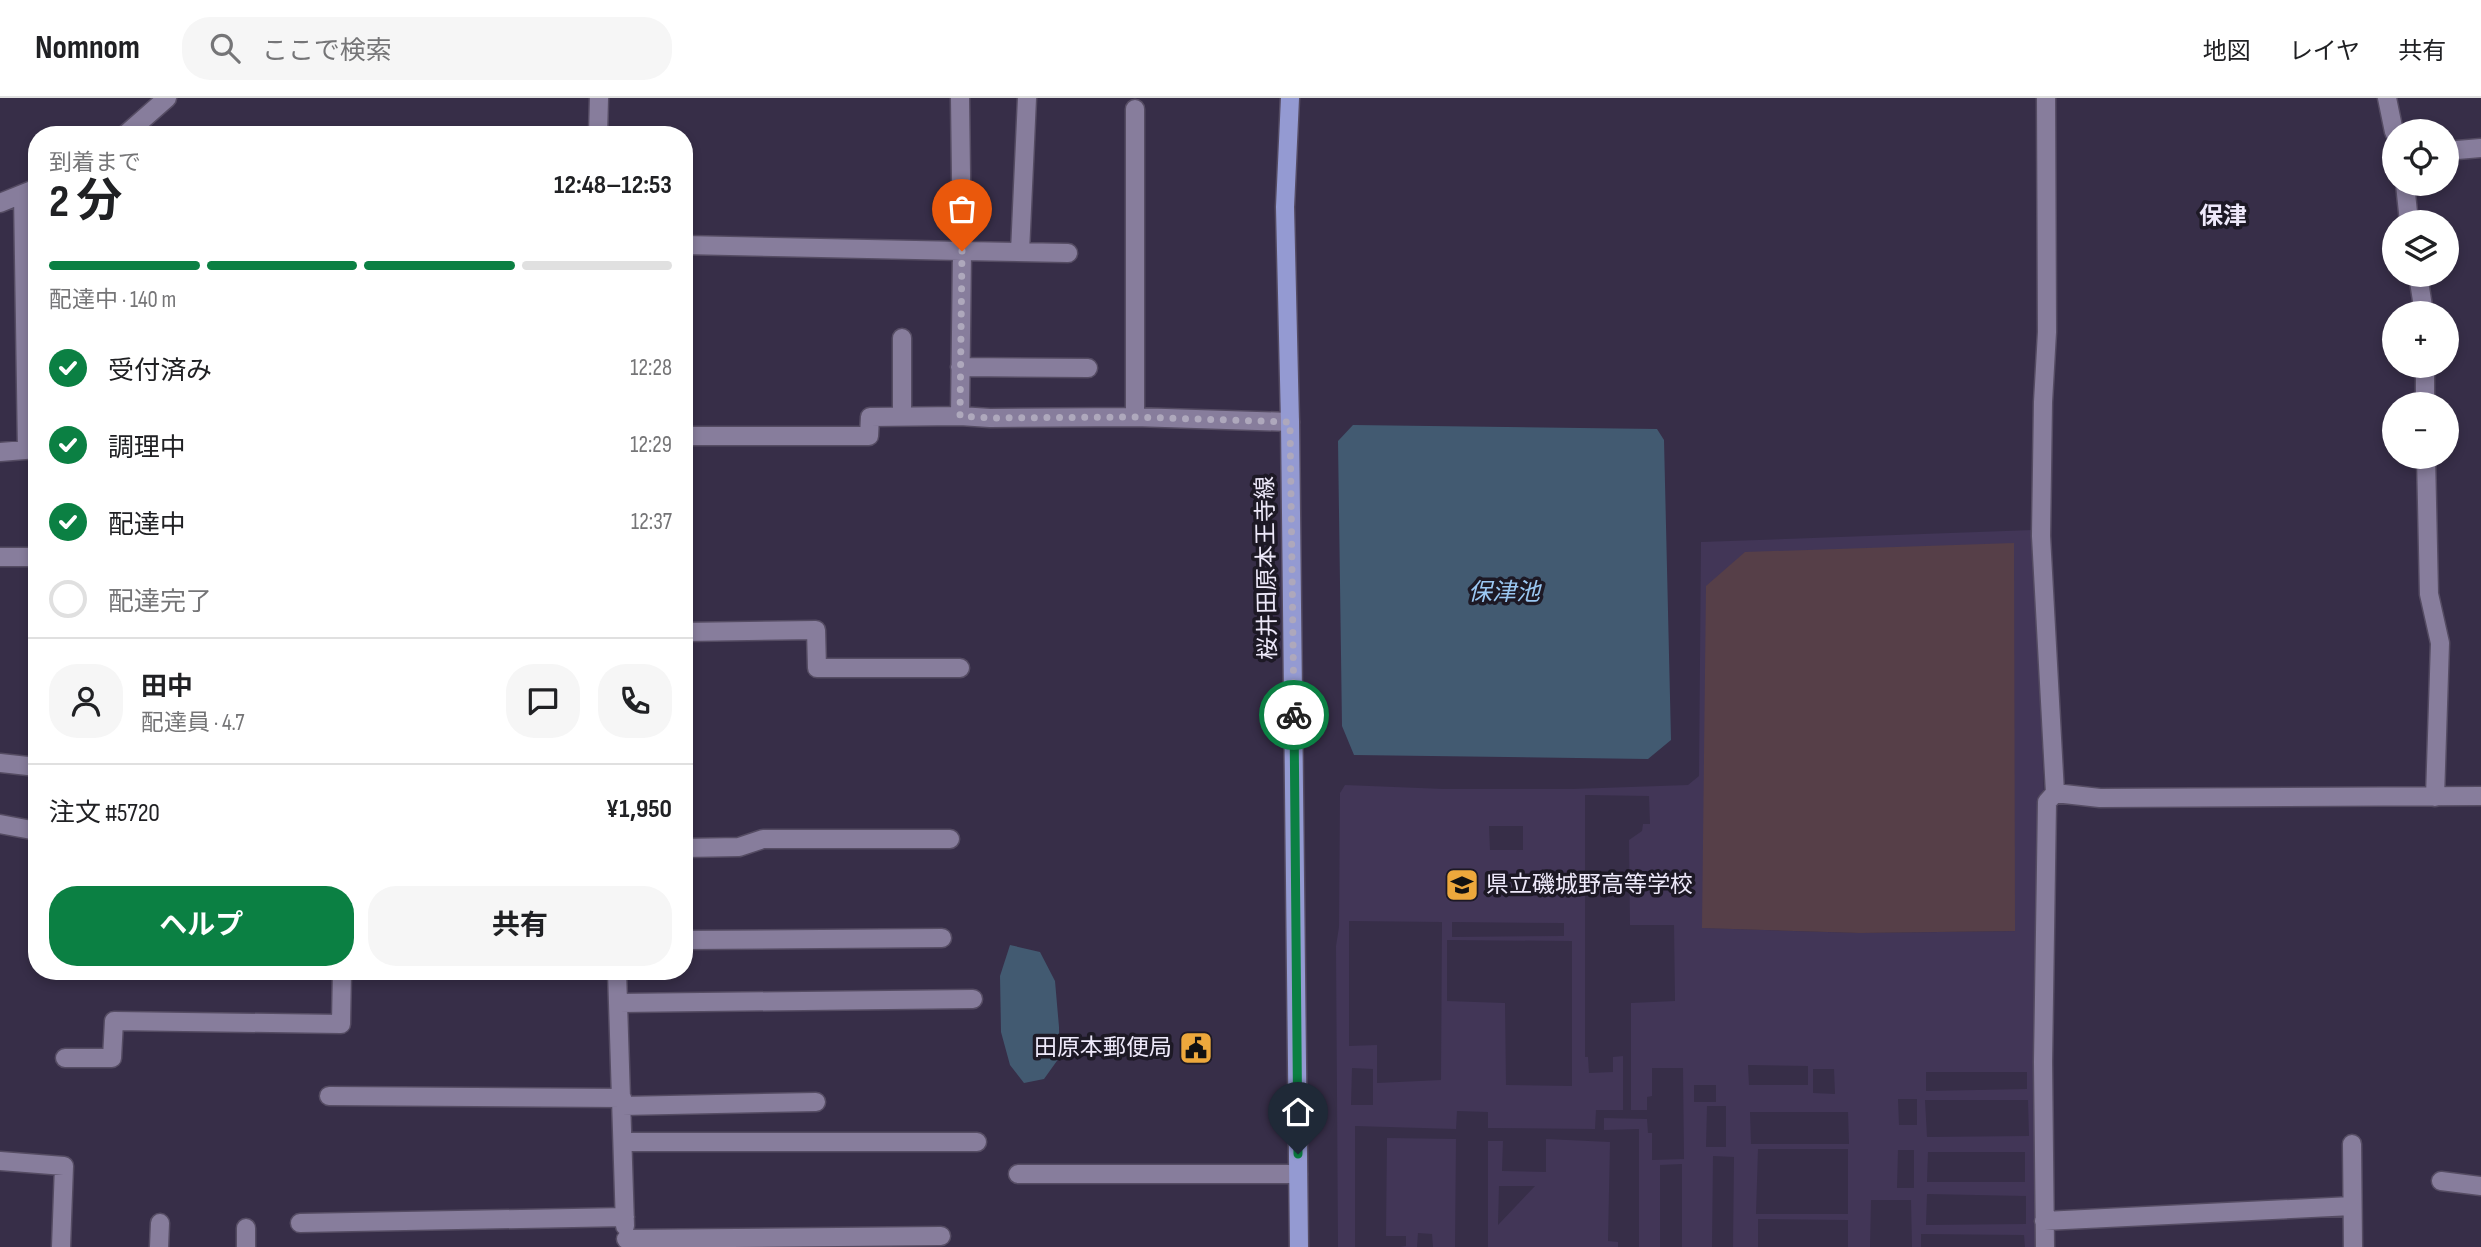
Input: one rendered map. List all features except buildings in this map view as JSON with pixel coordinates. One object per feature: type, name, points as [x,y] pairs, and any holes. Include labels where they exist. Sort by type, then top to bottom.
[{"type":"main road","name":"桜井田原本王寺線","points":[[1290,98],[1285,207],[1290,422],[1298,1247]]},
{"type":"street","points":[[135,126],[167,98]]},
{"type":"street","points":[[598,126],[599,98]]},
{"type":"street","points":[[960,98],[960,416]]},
{"type":"street","points":[[1020,252],[1027,98]]},
{"type":"street","points":[[2045,1247],[2043,1062],[2046,816],[2047,802],[2055,793],[2041,536],[2047,332],[2046,98]]},
{"type":"street","points":[[2387,98],[2391,119]]},
{"type":"street","points":[[1135,109],[1135,417]]},
{"type":"street","points":[[2459,150],[2481,148]]},
{"type":"street","points":[[0,203],[28,192]]},
{"type":"street","points":[[693,245],[1068,253]]},
{"type":"street","points":[[902,338],[902,416]]},
{"type":"street","points":[[960,367],[1088,368]]},
{"type":"street","points":[[693,436],[869,436],[870,417],[902,416],[1135,417],[1290,422]]},
{"type":"street","points":[[0,452],[28,449]]},
{"type":"street","points":[[2427,469],[2429,594],[2440,643],[2435,797]]},
{"type":"street","points":[[0,557],[28,557]]},
{"type":"street","points":[[693,632],[816,630],[817,668],[960,668]]},
{"type":"street","points":[[0,764],[28,766]]},
{"type":"street","points":[[2055,793],[2100,798],[2481,796]]},
{"type":"street","points":[[0,824],[28,829]]},
{"type":"street","points":[[693,848],[740,847],[763,839],[950,839]]},
{"type":"street","points":[[693,940],[942,939]]},
{"type":"street","points":[[65,1058],[112,1058],[114,1021],[341,1024],[342,980]]},
{"type":"street","points":[[618,980],[626,1243],[941,1236]]},
{"type":"street","points":[[620,1003],[973,999]]},
{"type":"street","points":[[329,1096],[622,1102],[816,1102]]},
{"type":"street","points":[[623,1142],[977,1142]]},
{"type":"street","points":[[2352,1144],[2353,1247]]},
{"type":"street","points":[[0,1161],[64,1166],[61,1247]]},
{"type":"street","points":[[1018,1174],[1298,1174]]},
{"type":"street","points":[[2441,1181],[2481,1186]]},
{"type":"street","points":[[2044,1221],[2352,1206]]},
{"type":"street","points":[[300,1223],[625,1217]]},
{"type":"street","points":[[159,1247],[160,1223]]},
{"type":"street","points":[[246,1228],[246,1247]]},
{"type":"shaded area","points":[[2033,530],[2044,795],[2038,1247],[2025,1247],[2024,1235],[1921,1234],[1921,1247],[1912,1247],[1911,1200],[1871,1200],[1870,1247],[1848,1247],[1848,1220],[1758,1219],[1758,1247],[1733,1247],[1734,1157],[1713,1156],[1712,1247],[1682,1247],[1682,1164],[1660,1165],[1660,1247],[1639,1247],[1639,1129],[1604,1130],[1604,1118],[1647,1119],[1648,1133],[1652,1133],[1652,1160],[1684,1159],[1683,1068],[1652,1068],[1652,1096],[1647,1097],[1647,1110],[1631,1110],[1631,1003],[1675,1001],[1674,925],[1630,925],[1629,840],[1642,831],[1643,824],[1650,824],[1649,796],[1585,795],[1585,1057],[1588,1057],[1589,1073],[1613,1072],[1613,1057],[1623,1056],[1623,1110],[1596,1110],[1595,1129],[1488,1128],[1488,1112],[1457,1111],[1456,1129],[1355,1126],[1355,1247],[1338,1247],[1336,946],[1339,927],[1340,793],[1345,785],[1444,789],[1572,789],[1688,785],[1699,776],[1701,542]],"holes":[[[1489,826],[1523,826],[1523,850],[1490,850]],[[1349,921],[1442,922],[1441,1080],[1377,1083],[1377,1045],[1349,1046]],[[1452,922],[1564,923],[1564,936],[1452,937]],[[1703,928],[2015,931],[1860,933]],[[1447,940],[1572,941],[1572,1086],[1506,1085],[1505,1003],[1447,1001]],[[1748,1065],[1808,1066],[1808,1085],[1749,1085]],[[1352,1068],[1373,1069],[1373,1105],[1351,1105]],[[1813,1069],[1834,1069],[1835,1094],[1813,1093]],[[1926,1072],[2027,1072],[2027,1089],[1926,1091]],[[1694,1085],[1716,1085],[1716,1102],[1694,1102]],[[1898,1099],[1917,1099],[1917,1125],[1899,1125]],[[1925,1100],[2028,1100],[2029,1136],[1927,1137]],[[1707,1106],[1726,1106],[1726,1147],[1706,1147]],[[1750,1112],[1848,1112],[1849,1144],[1751,1144]],[[1758,1149],[1848,1149],[1848,1214],[1756,1214]],[[1898,1150],[1914,1150],[1914,1188],[1897,1188]],[[1928,1152],[2025,1152],[2025,1182],[1927,1182]],[[1927,1194],[2026,1196],[2026,1224],[1926,1225]]]},
{"type":"shaded area","points":[[2014,543],[2015,931],[1860,933],[1702,928],[1706,586],[1745,552]]},
{"type":"shaded area","points":[[1387,1138],[1456,1139],[1455,1247],[1433,1247],[1432,1234],[1418,1233],[1417,1247],[1400,1247],[1406,1246],[1406,1236],[1386,1236]]},
{"type":"shaded area","points":[[1546,1139],[1610,1142],[1608,1241],[1618,1242],[1618,1247],[1488,1247],[1488,1141],[1503,1141],[1502,1171],[1546,1172]],"holes":[[[1499,1186],[1535,1186],[1498,1225]]]},
{"type":"water","name":"保津池","points":[[1353,425],[1657,429],[1664,440],[1671,740],[1648,759],[1354,755],[1342,726],[1338,441]]},
{"type":"water","points":[[1010,945],[1040,952],[1055,981],[1059,1058],[1044,1079],[1024,1083],[1010,1065],[1001,1032],[1000,976]]},
{"type":"way so far","points":[[962,251],[960,416],[1135,417],[1290,422],[1294,715]]},
{"type":"place","name":"県立磯城野高等学校","points":[[1462,885]]},
{"type":"place","name":"田原本郵便局","points":[[1196,1048]]},
{"type":"district","name":"保津","points":[[2223,216]]},
{"type":"route","points":[[1294,715],[1298,1154]]}]
